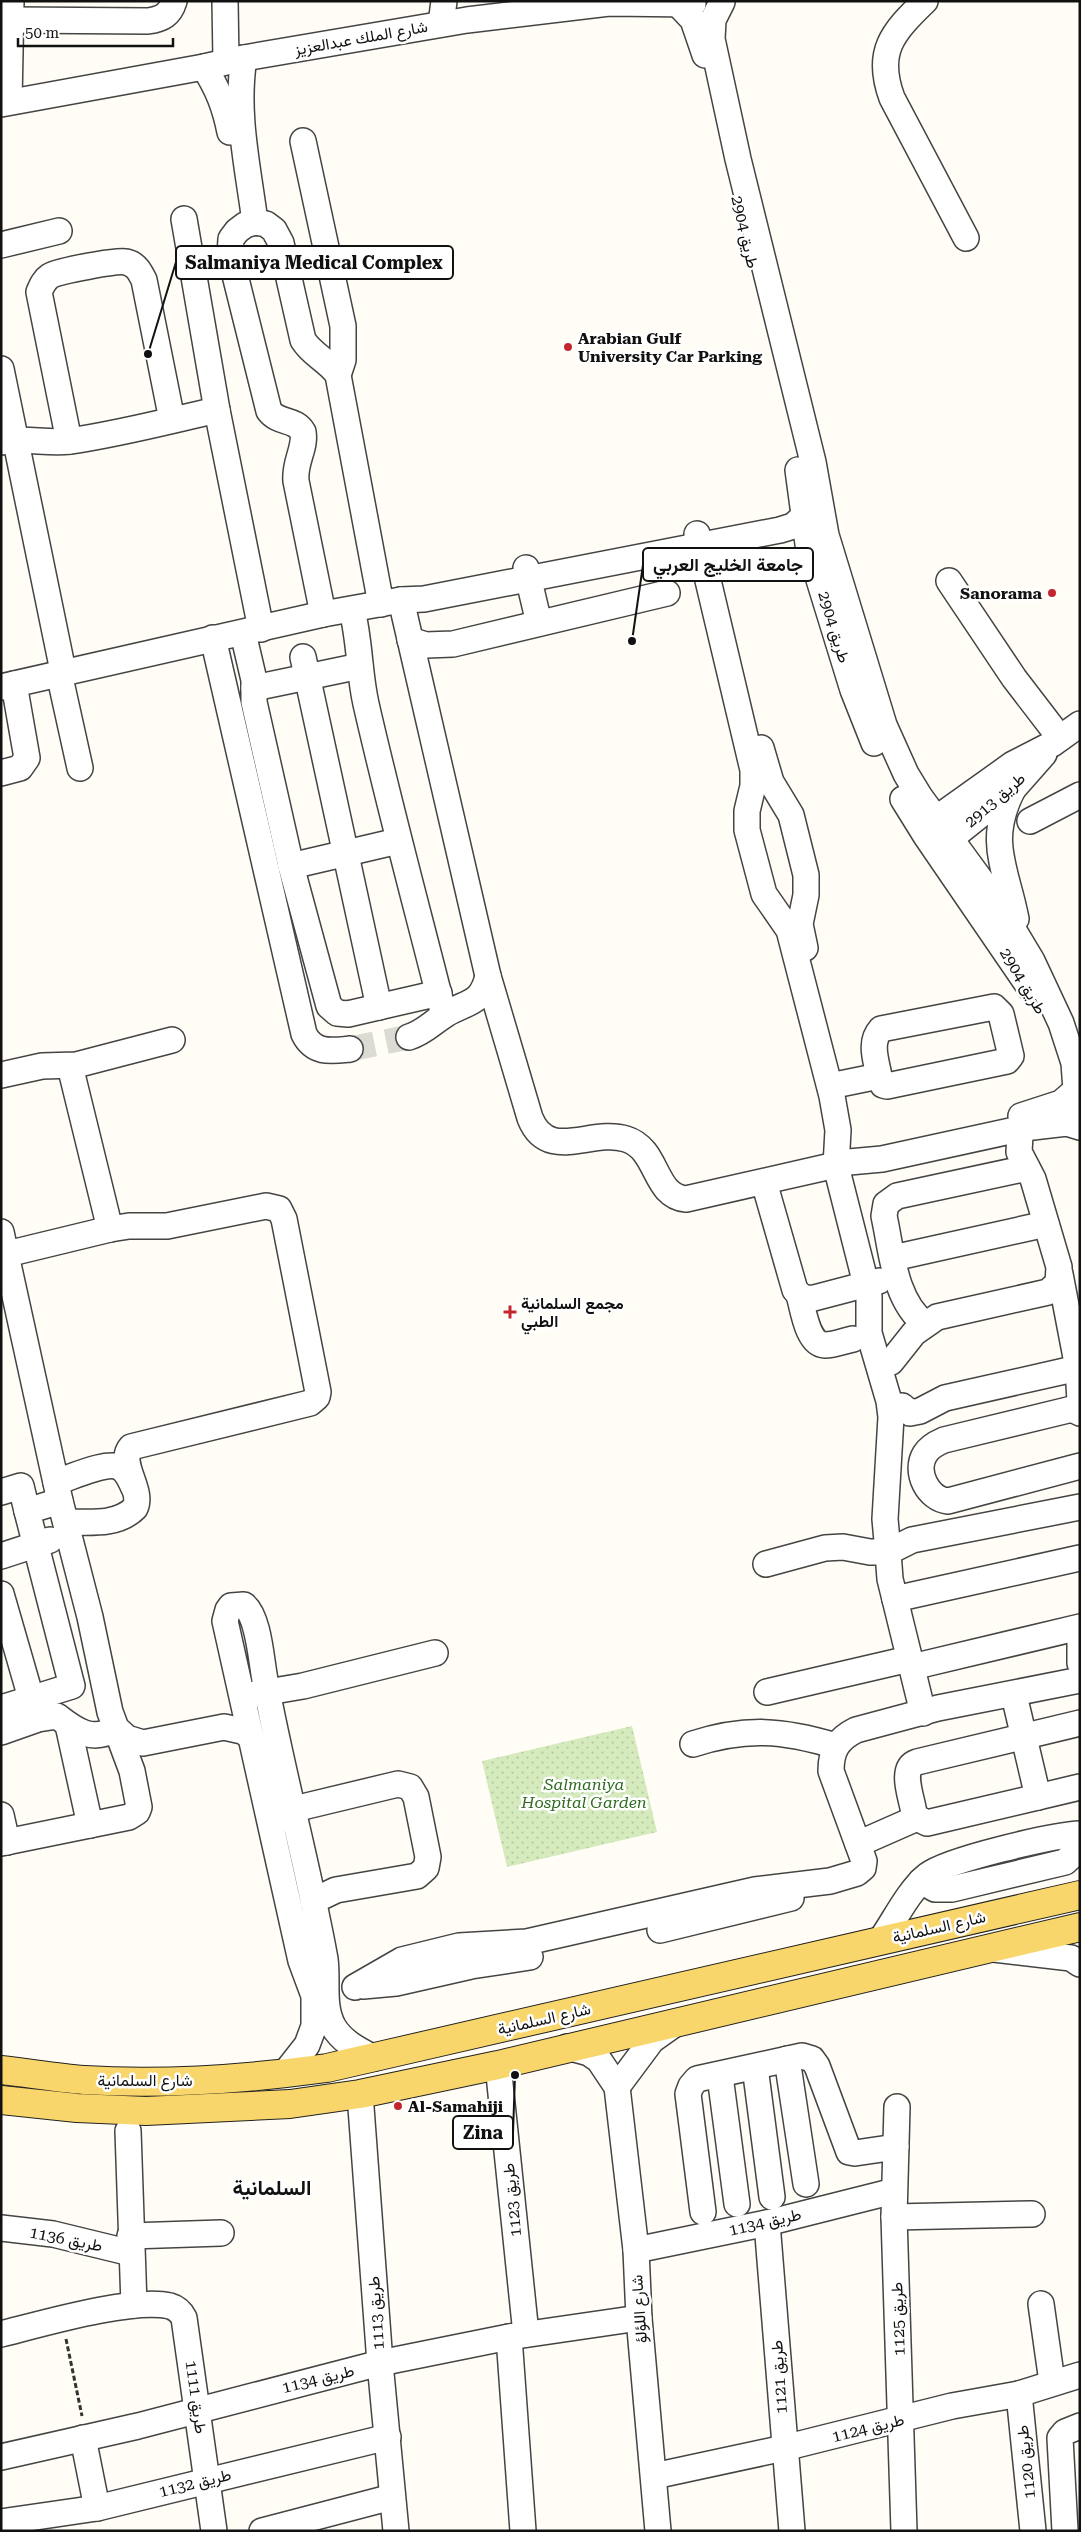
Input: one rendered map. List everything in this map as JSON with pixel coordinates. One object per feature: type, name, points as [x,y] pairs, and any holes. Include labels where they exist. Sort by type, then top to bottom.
[{"type":"main road","name":"شارع السلمانية","points":[[1,2070],[83,2080],[162,2082],[285,2073],[374,2058],[1080,1895]]},
{"type":"main road","name":"شارع السلمانية","points":[[1,2100],[78,2108],[146,2111],[290,2104],[360,2094],[498,2066],[567,2047],[990,1949],[1080,1926]]},
{"type":"street","points":[[5,103],[11,11],[148,21],[167,15],[174,1]]},
{"type":"street","points":[[224,1],[225,62],[218,90],[226,108],[250,224]]},
{"type":"street","name":"شارع الملك عبدالعزيز","points":[[5,103],[225,62],[442,13],[610,3],[678,4],[723,1]]},
{"type":"street","name":"طريق 2904","points":[[723,1],[713,20],[712,39],[738,159],[813,462],[812,514],[808,544],[853,690],[866,724],[899,791],[1019,937],[1061,1023],[1074,1063],[1078,1098]]},
{"type":"street","points":[[925,1],[891,38],[885,58],[885,79],[892,98],[966,238]]},
{"type":"street","name":"طريق 2904","points":[[678,4],[693,20],[702,40],[798,467],[812,514]]},
{"type":"street","points":[[225,62],[239,87],[250,224]]},
{"type":"street","points":[[303,140],[343,326],[344,354],[338,375]]},
{"type":"street","points":[[184,220],[217,410],[252,631],[254,702],[291,866],[329,1006],[343,1014],[379,1007],[475,1001],[481,994],[488,976]]},
{"type":"street","points":[[323,614],[296,473],[297,458],[303,445],[303,432],[295,423],[277,419],[269,411],[230,255],[231,239],[237,231],[250,224],[266,224],[279,237],[304,340],[312,351],[334,369],[338,375],[391,602],[410,640],[488,976],[530,1118],[537,1132],[557,1142],[606,1136],[630,1140],[649,1156],[667,1191],[680,1198],[843,1164],[882,1159],[1024,1128],[1067,1123],[1080,1127]]},
{"type":"street","points":[[1,245],[59,231]]},
{"type":"street","points":[[69,441],[40,292],[45,280],[55,274],[108,262],[126,262],[134,265],[144,280],[172,420]]},
{"type":"street","points":[[1,369],[8,441],[22,472],[80,768]]},
{"type":"street","points":[[8,441],[69,441],[217,410]]},
{"type":"street","points":[[22,472],[44,454],[69,441]]},
{"type":"street","points":[[1,773],[20,768],[27,758],[8,685],[323,614],[391,602],[437,586],[527,573],[704,539],[784,515],[812,514]]},
{"type":"street","points":[[704,539],[766,766],[772,782],[791,815],[806,875],[801,934],[835,1085]]},
{"type":"street","points":[[704,539],[753,770],[753,786],[747,811],[747,830],[764,894],[782,917],[789,930],[835,1085],[850,1128],[843,1164],[873,1284],[870,1309],[861,1333],[904,1427],[895,1548],[916,1663],[930,1711]]},
{"type":"street","points":[[527,573],[539,623]]},
{"type":"street","points":[[949,581],[1014,678],[1064,735]]},
{"type":"street","points":[[410,640],[426,645],[440,646],[667,593]]},
{"type":"street","points":[[352,610],[357,630],[363,691],[398,841],[442,1004],[430,1028],[409,1037]]},
{"type":"street","points":[[213,638],[304,1034],[307,1040],[317,1049],[331,1051],[350,1049]]},
{"type":"street","points":[[254,688],[305,667],[360,666]]},
{"type":"street","points":[[305,667],[379,1007]]},
{"type":"street","name":"طريق 2913","points":[[934,835],[1013,764],[1064,735]]},
{"type":"street","name":"طريق 2913","points":[[934,835],[1014,788],[1064,735]]},
{"type":"street","points":[[1014,788],[1002,816],[999,848],[1019,937]]},
{"type":"street","points":[[1030,821],[1080,795]]},
{"type":"street","points":[[747,811],[785,802]]},
{"type":"street","name":"طريق 2904","points":[[934,835],[1038,1000],[1078,1098]]},
{"type":"street","points":[[291,866],[398,841]]},
{"type":"street","points":[[772,906],[805,899]]},
{"type":"street","points":[[994,1007],[1001,1014],[1011,1056],[1007,1061],[887,1086],[883,1085],[879,1076],[874,1038],[881,1029],[994,1007]]},
{"type":"street","points":[[1,1075],[42,1066],[70,1066],[172,1040]]},
{"type":"street","points":[[70,1066],[110,1229]]},
{"type":"street","points":[[835,1085],[879,1076]]},
{"type":"street","points":[[843,1164],[864,1153],[1024,1116],[1078,1098]]},
{"type":"street","points":[[1024,1128],[1020,1136],[1019,1152],[1033,1179],[1060,1274],[1078,1368],[1080,1401]]},
{"type":"street","points":[[925,1324],[906,1302],[893,1258],[884,1216],[886,1204],[891,1199],[1027,1168]]},
{"type":"street","points":[[764,1182],[795,1290],[799,1295],[803,1298],[814,1298],[873,1284]]},
{"type":"street","points":[[1,1815],[4,1843],[134,1815],[139,1807],[132,1771],[110,1712],[90,1617],[63,1509],[3,1241],[129,1226],[167,1226],[266,1206],[279,1209],[284,1220],[318,1392],[317,1396],[310,1403],[131,1447],[127,1457],[137,1504],[131,1512],[113,1520],[102,1522],[63,1509],[27,1511]]},
{"type":"street","points":[[893,1258],[1046,1224]]},
{"type":"street","points":[[890,1362],[914,1333],[937,1317],[1048,1292],[1058,1283],[1060,1274]]},
{"type":"street","points":[[873,1284],[883,1294],[884,1324],[895,1404]]},
{"type":"street","points":[[799,1295],[811,1335],[818,1343],[827,1345],[861,1333]]},
{"type":"street","points":[[895,1404],[910,1413],[920,1411],[945,1398],[1078,1368]]},
{"type":"street","points":[[1080,1413],[1072,1409],[944,1440],[928,1450],[924,1455],[922,1465],[926,1486],[932,1495],[942,1500],[1028,1481],[1080,1466]]},
{"type":"street","points":[[1,1556],[35,1545],[99,1468],[114,1465],[121,1468],[127,1475],[136,1494]]},
{"type":"street","points":[[1028,1481],[1037,1516]]},
{"type":"street","points":[[1,1492],[21,1486],[72,1686],[1,1708]]},
{"type":"street","points":[[766,1564],[825,1548],[843,1547],[870,1552],[895,1548],[1080,1507]]},
{"type":"street","points":[[903,1597],[1080,1558]]},
{"type":"street","points":[[1,1594],[31,1698]]},
{"type":"street","points":[[285,2073],[312,2035],[315,2012],[320,1995],[325,1962],[292,1801],[267,1692],[253,1616],[244,1605],[237,1604],[228,1610],[225,1620],[301,1961],[320,1995],[339,2034],[355,2048],[374,2058]]},
{"type":"street","points":[[767,1692],[916,1663],[1080,1627]]},
{"type":"street","points":[[1080,1641],[1080,1663]]},
{"type":"street","points":[[243,1695],[303,1686],[435,1653]]},
{"type":"street","points":[[320,1995],[355,1987],[396,1983],[479,1964],[585,1947],[702,1921],[778,1902],[812,1891],[830,1881],[857,1873],[863,1868],[864,1861],[831,1771],[831,1758],[836,1746],[845,1736],[856,1730],[930,1711],[1080,1680]]},
{"type":"street","points":[[1014,1695],[1038,1797]]},
{"type":"street","points":[[1,1732],[48,1717],[57,1716],[75,1730],[91,1736],[100,1736],[116,1728]]},
{"type":"street","points":[[1080,1723],[917,1762],[910,1765],[908,1776],[917,1818],[922,1822],[933,1822],[1080,1787]]},
{"type":"street","points":[[68,1724],[90,1824]]},
{"type":"street","points":[[116,1728],[127,1738],[143,1743],[224,1727],[242,1731],[250,1736]]},
{"type":"street","points":[[693,1744],[723,1735],[774,1732],[836,1746]]},
{"type":"street","points":[[292,1801],[404,1784],[414,1791],[416,1797],[428,1856],[426,1868],[417,1876],[336,1890],[313,1901]]},
{"type":"street","points":[[267,1808],[283,1819],[292,1801]]},
{"type":"street","points":[[858,1844],[917,1818]]},
{"type":"street","points":[[880,1941],[921,1881],[929,1874],[949,1865],[1044,1839],[1080,1834]]},
{"type":"street","points":[[921,1881],[935,1889],[952,1889],[1064,1862],[1080,1848]]},
{"type":"street","points":[[990,1949],[1071,1958],[1080,1964]]},
{"type":"street","points":[[617,2088],[652,2040],[676,2023]]},
{"type":"street","name":"شارع اللؤلؤ","points":[[567,2047],[589,2053],[599,2060],[617,2088],[636,2250],[639,2318],[658,2531]]},
{"type":"street","points":[[703,2212],[688,2094],[691,2086],[697,2079],[720,2076],[802,2056],[812,2059],[817,2066],[849,2152],[855,2153],[896,2147]]},
{"type":"street","points":[[787,2059],[806,2184]]},
{"type":"street","name":"طريق 1123","points":[[498,2066],[518,2335],[523,2531]]},
{"type":"street","points":[[755,2067],[772,2197]]},
{"type":"street","points":[[720,2076],[737,2204]]},
{"type":"street","name":"طريق 1113","points":[[360,2094],[380,2363],[396,2531]]},
{"type":"street","name":"طريق 1125","points":[[897,2107],[894,2217],[902,2420],[904,2531]]},
{"type":"street","points":[[128,2131],[134,2305]]},
{"type":"street","name":"طريق 1134","points":[[636,2250],[767,2223],[894,2191]]},
{"type":"street","points":[[894,2217],[1032,2214]]},
{"type":"street","name":"طريق 1121","points":[[767,2223],[792,2531]]},
{"type":"street","name":"طريق 1136","points":[[1,2228],[131,2244],[222,2233]]},
{"type":"street","points":[[1041,2304],[1052,2382]]},
{"type":"street","name":"طريق 1111","points":[[1,2334],[61,2319],[134,2305],[170,2306],[180,2311],[184,2318],[214,2531]]},
{"type":"street","name":"طريق 1134","points":[[1,2457],[380,2363],[518,2335],[639,2318]]},
{"type":"street","name":"طريق 1124","points":[[654,2476],[784,2448],[952,2406],[1019,2394],[1052,2382],[1080,2375]]},
{"type":"street","name":"طريق 1120","points":[[1019,2394],[1033,2531]]},
{"type":"street","points":[[1065,2531],[1060,2438],[1065,2432],[1080,2426]]},
{"type":"street","points":[[84,2437],[98,2508]]},
{"type":"street","name":"طريق 1132","points":[[1,2522],[98,2508],[388,2438]]},
{"type":"street","points":[[262,2531],[392,2497]]},
{"type":"path","points":[[61,2319],[84,2437]]},
{"type":"green space","name":"Salmaniya Hospital Garden","points":[[632,1726],[657,1832],[507,1867],[482,1761]]},
{"type":"tunnel","points":[[350,1049],[409,1037]]},
{"type":"place","name":"Arabian Gulf University Car Parking","points":[[568,347]]},
{"type":"place","name":"Salmaniya Medical Complex","points":[[148,354]]},
{"type":"place","name":"Sanorama","points":[[1052,593]]},
{"type":"place","name":"جامعة الخليج العربي","points":[[632,641]]},
{"type":"place","name":"مجمع السلمانية الطبي","points":[[510,1312]]},
{"type":"place","name":"Zina","points":[[515,2075]]},
{"type":"place","name":"Al-Samahiji","points":[[398,2106]]},
{"type":"district","name":"السلمانية","points":[[272,2188]]}]
